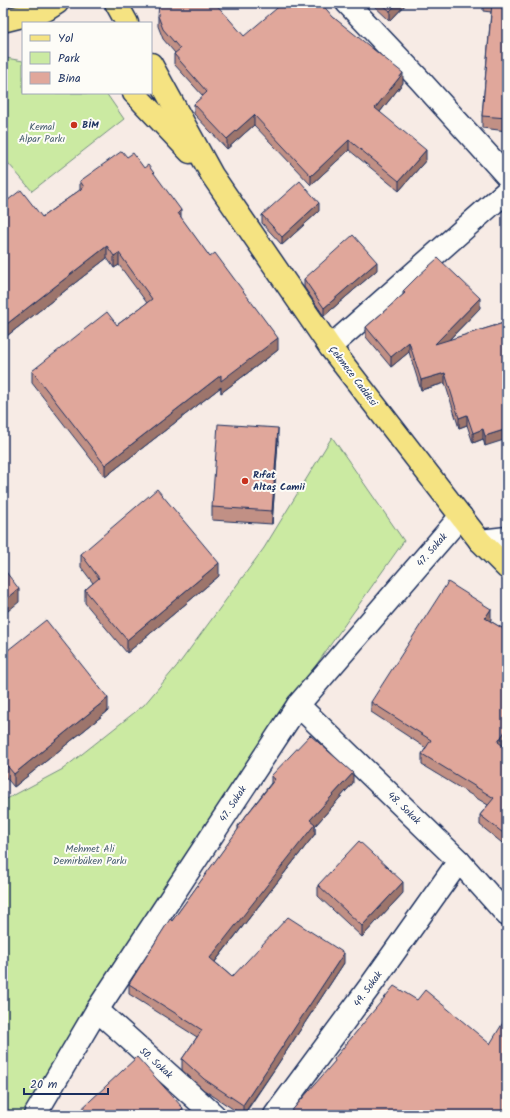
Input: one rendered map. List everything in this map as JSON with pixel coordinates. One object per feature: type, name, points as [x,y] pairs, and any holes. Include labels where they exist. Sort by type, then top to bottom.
[{"type":"main road","points":[[9,22],[46,10],[57,3]]},
{"type":"main road","points":[[116,3],[126,22]]},
{"type":"main road","name":"Çekmece Caddesi","points":[[152,66],[212,175],[330,347],[480,541],[507,568]]},
{"type":"main road","name":"Çekmece Caddesi","points":[[135,94],[212,175]]},
{"type":"street","points":[[330,347],[506,190],[419,79],[346,3]]},
{"type":"street","name":"47. Sokak","points":[[35,1115],[97,1010],[298,705],[461,516]]},
{"type":"street","points":[[480,541],[507,538]]},
{"type":"street","name":"48. Sokak","points":[[298,705],[459,861],[507,915]]},
{"type":"street","name":"49. Sokak","points":[[275,1115],[371,985],[459,861]]},
{"type":"street","name":"50. Sokak","points":[[97,1010],[214,1115]]},
{"type":"green space","name":"Kemal Alpar Parkı","points":[[3,58],[22,61],[22,94],[107,94],[124,119],[32,191],[3,157]]},
{"type":"green space","name":"Mehmet Ali Demirbüken Parkı","points":[[332,437],[404,541],[231,785],[42,1115],[3,1115],[3,801],[63,769],[144,705],[181,661],[264,548]]},
{"type":"building","points":[[159,3],[215,3],[244,36],[283,3],[321,3],[333,17],[403,73],[375,108],[426,150],[399,181],[349,140],[311,176],[254,115],[227,139],[194,104],[207,92],[174,54],[180,49],[163,29],[158,16]]},
{"type":"building","points":[[381,3],[398,3],[390,11]]},
{"type":"building","points":[[492,3],[507,3],[507,118],[482,116]]},
{"type":"building","points":[[122,151],[127,157],[133,153],[144,168],[148,165],[181,210],[178,213],[210,257],[215,253],[278,338],[221,381],[221,375],[105,465],[32,371],[107,312],[117,325],[152,299],[119,253],[114,256],[107,246],[3,327],[3,204],[21,190],[42,217],[84,187],[80,181]]},
{"type":"building","points":[[300,181],[319,203],[282,237],[262,215]]},
{"type":"building","points":[[353,235],[377,262],[324,308],[304,279]]},
{"type":"building","points":[[438,258],[480,298],[435,344],[507,322],[507,429],[485,436],[483,429],[473,433],[467,415],[459,418],[445,373],[421,380],[409,342],[391,357],[366,327],[405,293],[403,291]]},
{"type":"building","name":"Rıfat Altaş Camii","points":[[218,424],[278,428],[272,511],[212,507]]},
{"type":"building","points":[[157,489],[219,563],[127,640],[85,590],[99,578],[81,554]]},
{"type":"building","points":[[3,568],[19,589],[3,602]]},
{"type":"building","points":[[448,582],[491,609],[485,618],[507,631],[507,728],[498,742],[507,749],[507,836],[480,815],[494,798],[422,754],[431,740],[371,702]]},
{"type":"building","points":[[46,620],[108,698],[14,774],[3,761],[3,654]]},
{"type":"building","points":[[310,735],[353,773],[310,820],[315,824],[210,958],[232,977],[288,917],[344,953],[243,1105],[204,1079],[182,1059],[202,1030],[129,984],[170,919],[172,921],[239,828],[238,826],[275,779],[271,776]]},
{"type":"building","points":[[359,841],[403,882],[362,926],[318,885]]},
{"type":"building","points":[[394,986],[417,1000],[425,990],[490,1044],[507,1016],[507,1115],[288,1115],[335,1061],[334,1059]]},
{"type":"building","points":[[137,1057],[183,1108],[175,1115],[75,1115]]},
{"type":"place","name":"BİM","points":[[74,125]]},
{"type":"place","name":"Rıfat Altaş Camii","points":[[245,481]]}]
